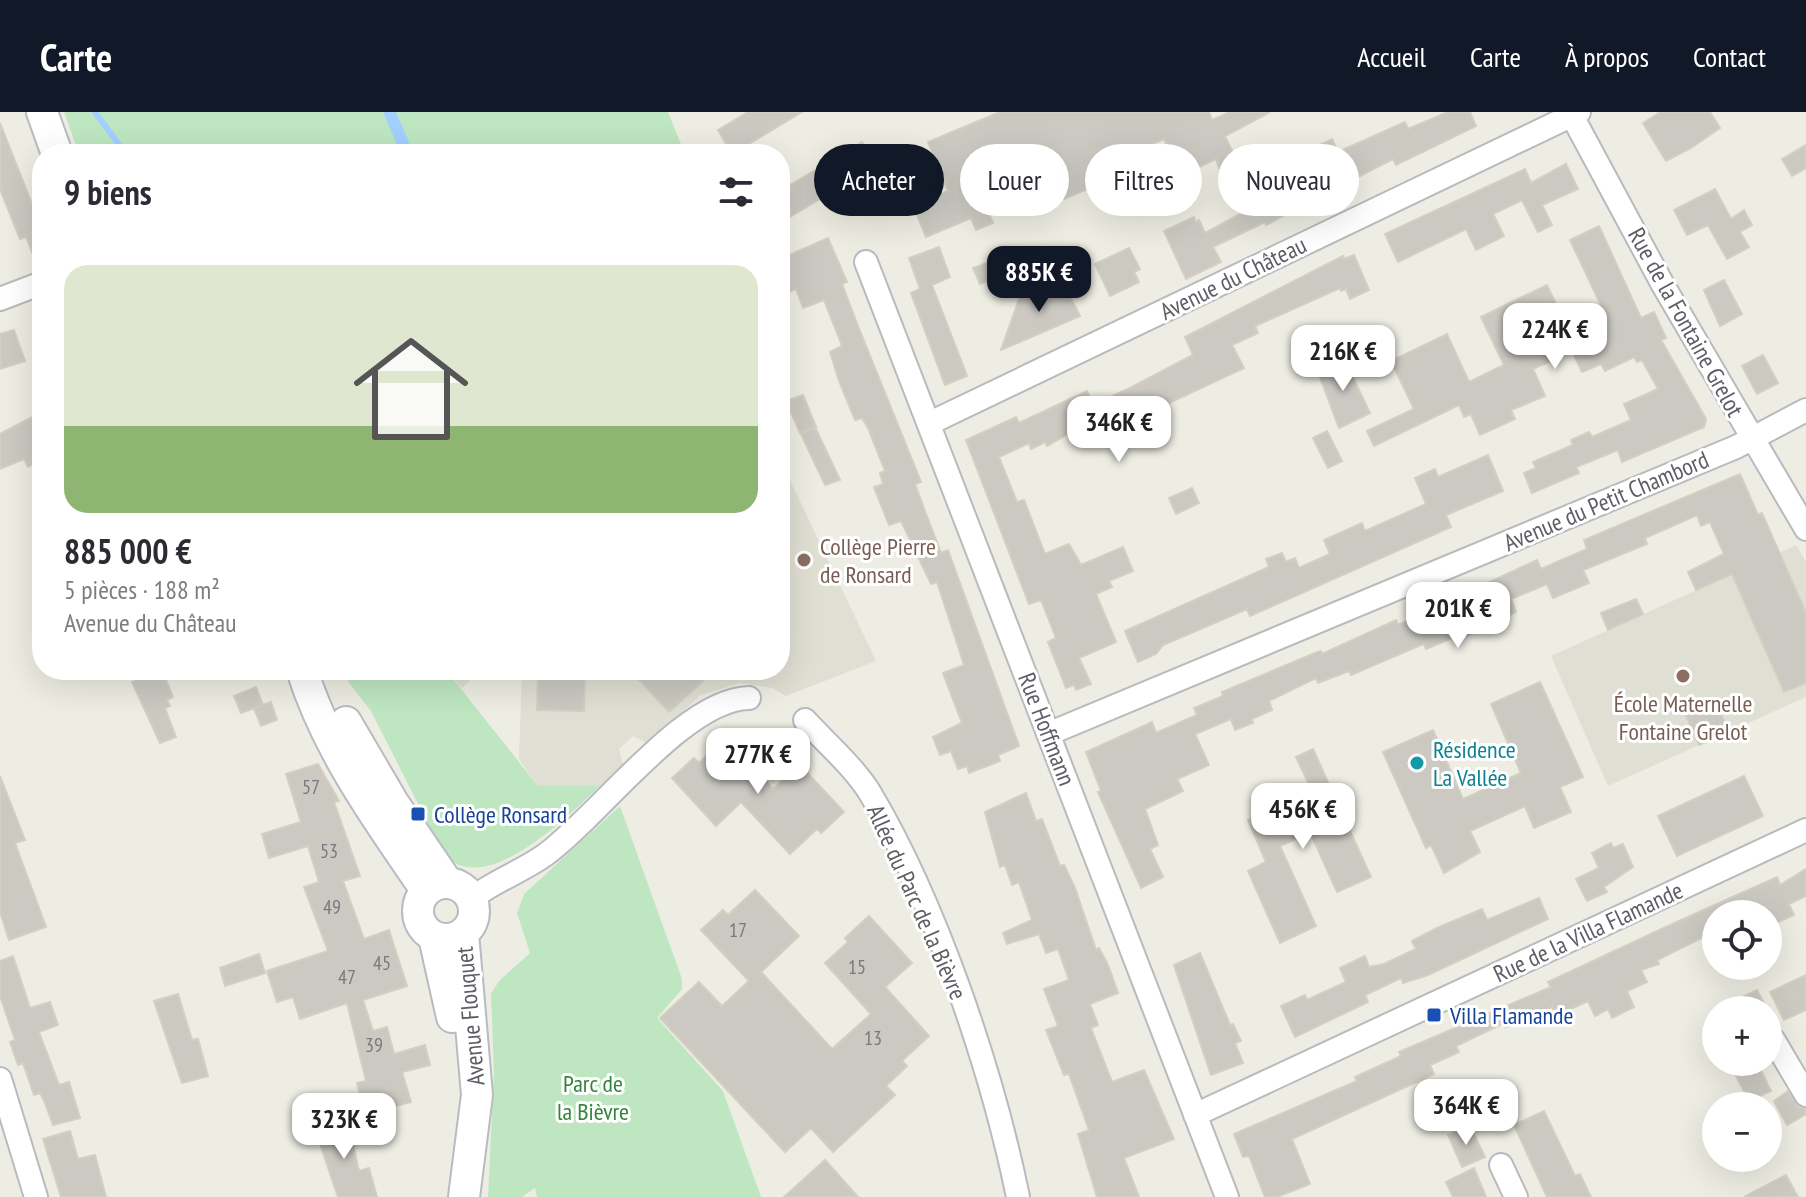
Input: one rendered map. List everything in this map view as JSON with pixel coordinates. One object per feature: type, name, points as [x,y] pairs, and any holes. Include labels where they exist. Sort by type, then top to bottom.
[{"type":"main road","points":[[42,112],[53,144]]},
{"type":"main road","points":[[305,680],[311,696],[382,828],[448,890]]},
{"type":"main road","points":[[325,680],[394,804],[448,890]]},
{"type":"main road","name":"Avenue Flouquet","points":[[448,890],[474,915],[449,935],[422,927],[417,912],[448,890]]},
{"type":"main road","name":"Avenue Flouquet","points":[[449,935],[477,1095],[465,1196]]},
{"type":"street","name":"Avenue du Château","points":[[930,423],[1574,113]]},
{"type":"street","name":"Rue de la Fontaine Grelot","points":[[1574,113],[1663,285],[1806,529]]},
{"type":"street","name":"Rue Hoffmann","points":[[866,262],[1227,1197]]},
{"type":"street","points":[[0,299],[32,287]]},
{"type":"street","name":"Avenue du Petit Chambord","points":[[1048,734],[1752,440],[1806,410]]},
{"type":"street","points":[[448,890],[545,855],[692,720],[731,698],[749,698]]},
{"type":"street","name":"Allée du Parc de la Bièvre","points":[[805,720],[868,791],[917,891],[951,969],[1009,1154],[1018,1197]]},
{"type":"street","name":"Rue de la Villa Flamande","points":[[1195,1115],[1806,830]]},
{"type":"street","points":[[1782,1054],[1806,1095]]},
{"type":"street","points":[[0,1079],[36,1197]]},
{"type":"street","points":[[1501,1165],[1516,1197]]},
{"type":"shaded area","name":"Collège Pierre de Ronsard","points":[[790,480],[876,661],[786,696],[772,688],[740,683],[701,695],[647,743],[633,736],[619,749],[623,764],[600,786],[538,786],[519,759],[522,680],[790,680]]},
{"type":"shaded area","name":"École Maternelle Fontaine Grelot","points":[[1796,545],[1806,562],[1806,697],[1608,786],[1551,656]]},
{"type":"shaded area","points":[[455,680],[470,680],[462,688]]},
{"type":"green space","points":[[64,112],[668,112],[681,144],[75,144]]},
{"type":"green space","points":[[347,680],[454,680],[538,786],[600,786],[548,832],[503,861],[481,867],[460,865],[443,853],[371,711]]},
{"type":"green space","name":"Parc de la Bièvre","points":[[620,806],[682,979],[682,989],[657,1018],[723,1091],[761,1197],[537,1197],[535,1188],[522,1197],[488,1197],[494,1073],[491,994],[499,981],[530,953],[517,913],[524,894]]},
{"type":"water","points":[[383,112],[396,112],[410,144],[397,144]]},
{"type":"building","points":[[748,112],[802,112],[749,144],[726,144],[718,130]]},
{"type":"building","points":[[1000,112],[1209,112],[1212,120],[1230,112],[1270,112],[1225,136],[1229,144],[1218,144],[1218,165],[1216,159],[1202,166],[1202,144],[1166,144],[1164,139],[1152,144],[1085,144],[1085,190],[1069,197],[1069,144],[960,144],[960,216],[990,216],[993,223],[976,230],[971,218],[926,237],[917,216],[944,216],[944,193],[948,191],[944,181],[944,144],[928,142]]},
{"type":"building","points":[[1448,112],[1470,112],[1476,126],[1396,165],[1393,159],[1359,176],[1359,144],[1356,144],[1405,122],[1408,129]]},
{"type":"building","points":[[1661,112],[1710,112],[1720,128],[1666,161],[1643,123]]},
{"type":"building","points":[[0,123],[32,204],[32,252],[26,237],[20,239],[0,189]]},
{"type":"building","points":[[1806,145],[1806,168],[1792,176],[1782,159]]},
{"type":"building","points":[[1566,164],[1578,189],[1542,205],[1552,225],[1538,232],[1522,200],[1493,214],[1504,236],[1476,250],[1466,229],[1398,262],[1385,234],[1525,169],[1531,183]]},
{"type":"building","points":[[814,171],[814,202],[790,217],[790,185]]},
{"type":"building","points":[[1715,189],[1731,219],[1744,210],[1752,225],[1740,232],[1749,247],[1727,259],[1708,225],[1687,235],[1674,210]]},
{"type":"building","points":[[1237,216],[1283,216],[1213,247],[1221,262],[1186,279],[1164,231],[1194,217],[1196,222],[1199,220],[1205,233]]},
{"type":"building","points":[[1599,226],[1641,318],[1654,312],[1666,338],[1661,340],[1706,419],[1704,427],[1622,462],[1618,450],[1576,467],[1579,473],[1532,493],[1524,473],[1536,468],[1533,462],[1573,445],[1571,440],[1589,432],[1592,437],[1631,420],[1624,404],[1658,389],[1642,360],[1637,362],[1634,357],[1605,371],[1601,364],[1582,372],[1572,351],[1533,369],[1545,396],[1511,410],[1515,419],[1480,435],[1471,414],[1464,417],[1459,405],[1374,446],[1367,431],[1414,409],[1391,361],[1447,334],[1469,382],[1504,365],[1481,317],[1547,285],[1570,334],[1606,316],[1570,240]]},
{"type":"building","points":[[828,238],[847,282],[842,284],[858,326],[921,482],[915,484],[925,511],[941,553],[948,550],[1019,746],[998,755],[1000,761],[969,773],[967,766],[958,769],[951,751],[940,755],[933,737],[962,723],[943,673],[964,665],[937,582],[931,584],[901,521],[889,525],[874,487],[883,484],[880,473],[885,471],[868,428],[862,418],[855,420],[830,352],[842,346],[824,300],[803,308],[796,289],[790,291],[790,255]]},
{"type":"building","points":[[939,247],[950,277],[932,285],[967,376],[945,385],[911,293],[920,289],[909,258]]},
{"type":"building","points":[[1030,247],[1036,260],[980,284],[973,268]]},
{"type":"building","points":[[1129,248],[1140,269],[1134,272],[1139,282],[1110,296],[1095,264]]},
{"type":"building","points":[[1354,255],[1369,290],[1350,299],[1346,289],[1341,291],[1340,288],[1255,326],[1258,333],[1232,345],[1244,368],[1126,423],[1123,434],[1110,440],[1099,416],[1047,446],[1045,442],[1031,449],[1029,443],[999,457],[1017,502],[1024,500],[1045,554],[1069,544],[1081,565],[1123,547],[1133,571],[1109,581],[1112,587],[1096,594],[1116,642],[1079,658],[1091,684],[1076,690],[1074,685],[1066,688],[1048,642],[1056,638],[1041,600],[1029,604],[966,440],[1016,417],[1019,423],[1087,391],[1093,405],[1128,389],[1193,355],[1185,337],[1343,256],[1344,259]]},
{"type":"building","points":[[1724,280],[1742,314],[1720,326],[1704,290]]},
{"type":"building","points":[[1042,282],[1049,297],[1066,289],[1080,316],[1001,350],[1022,291]]},
{"type":"building","points":[[14,330],[25,361],[0,369],[0,334]]},
{"type":"building","points":[[1763,355],[1778,383],[1757,394],[1742,366]]},
{"type":"building","points":[[1343,357],[1370,413],[1339,428],[1317,369]]},
{"type":"building","points":[[803,395],[816,427],[800,433],[790,410],[790,400]]},
{"type":"building","points":[[32,417],[32,465],[28,467],[24,459],[0,469],[0,434]]},
{"type":"building","points":[[815,427],[840,480],[825,485],[801,434]]},
{"type":"building","points":[[1327,431],[1342,461],[1328,468],[1313,438]]},
{"type":"building","points":[[1488,455],[1503,491],[1446,515],[1451,527],[1250,616],[1247,609],[1163,645],[1156,654],[1138,662],[1125,631],[1269,567],[1266,559],[1282,553],[1286,562],[1295,558],[1299,568],[1330,554],[1324,540],[1362,523],[1365,531],[1426,504],[1415,478],[1435,469],[1438,477]]},
{"type":"building","points":[[1740,474],[1758,515],[1762,513],[1806,613],[1806,683],[1784,692],[1732,574],[1696,590],[1688,572],[1724,554],[1710,522],[1701,526],[1697,515],[1645,538],[1647,544],[1583,570],[1589,583],[1553,598],[1547,584],[1511,599],[1516,612],[1463,637],[1462,634],[1426,649],[1424,644],[1351,675],[1349,671],[1318,683],[1316,678],[1269,701],[1272,710],[1252,719],[1253,723],[1235,730],[1231,719],[1195,734],[1209,765],[1177,779],[1183,791],[1145,809],[1158,845],[1150,849],[1163,877],[1141,888],[1098,792],[1101,791],[1086,752],[1152,722],[1156,733],[1197,715],[1194,708],[1223,696],[1222,692],[1315,653],[1321,651],[1322,654],[1396,620],[1398,625],[1537,560],[1541,569],[1587,549],[1584,540]]},
{"type":"building","points":[[1192,488],[1199,503],[1176,514],[1169,498]]},
{"type":"building","points":[[1636,599],[1643,614],[1608,630],[1601,613]]},
{"type":"building","points":[[166,680],[173,697],[167,700],[170,706],[165,708],[176,737],[160,743],[132,682]]},
{"type":"building","points":[[538,680],[585,680],[584,711],[537,710]]},
{"type":"building","points":[[639,680],[704,680],[669,712]]},
{"type":"building","name":"Résidence La Vallée","points":[[1540,682],[1583,777],[1560,787],[1571,812],[1534,828],[1525,806],[1470,831],[1480,852],[1444,873],[1431,845],[1426,848],[1383,752],[1433,730],[1463,799],[1521,773],[1491,704]]},
{"type":"building","points":[[256,687],[263,705],[241,713],[234,696]]},
{"type":"building","points":[[1714,698],[1729,732],[1699,745],[1684,711]]},
{"type":"building","points":[[271,702],[277,720],[261,726],[254,708]]},
{"type":"building","points":[[725,738],[773,789],[800,765],[844,812],[821,833],[817,829],[790,854],[741,802],[716,826],[672,778],[694,758],[699,763]]},
{"type":"building","points":[[1313,749],[1371,877],[1337,892],[1310,832],[1280,846],[1316,926],[1280,943],[1248,871],[1266,862],[1248,820],[1312,791],[1296,757]]},
{"type":"building","points":[[318,764],[339,801],[334,802],[360,876],[343,881],[364,939],[389,930],[407,986],[363,1000],[373,1031],[387,1027],[394,1054],[425,1045],[430,1065],[402,1072],[411,1102],[365,1114],[357,1083],[366,1081],[347,1003],[300,1019],[293,997],[277,1002],[267,971],[328,951],[304,887],[319,882],[308,846],[269,858],[262,834],[301,822],[286,774]]},
{"type":"building","points":[[0,776],[25,840],[15,843],[46,927],[9,940],[0,912]]},
{"type":"building","points":[[1744,776],[1763,816],[1677,856],[1658,816]]},
{"type":"building","points":[[1026,793],[1036,821],[1042,819],[1060,866],[1064,865],[1075,888],[1096,950],[1099,948],[1108,965],[1118,993],[1090,1004],[1098,1025],[1091,1028],[1112,1082],[1144,1070],[1174,1139],[1124,1158],[1139,1197],[1097,1197],[1078,1134],[1089,1130],[1069,1074],[1064,1075],[1046,1030],[1058,1026],[1044,989],[1069,980],[1058,949],[1046,953],[1039,934],[1007,944],[1003,933],[1032,920],[1019,882],[1012,885],[1005,865],[1000,867],[985,812]]},
{"type":"building","points":[[1611,843],[1613,848],[1623,844],[1633,867],[1604,887],[1607,892],[1587,901],[1576,879],[1599,868],[1592,853]]},
{"type":"building","points":[[1806,869],[1806,896],[1789,904],[1794,915],[1782,920],[1782,900],[1726,900],[1777,877],[1780,885]]},
{"type":"building","points":[[755,890],[799,936],[761,972],[832,1049],[871,1014],[825,963],[848,942],[845,938],[869,916],[912,963],[885,987],[929,1036],[902,1061],[907,1066],[886,1086],[895,1095],[833,1152],[811,1128],[785,1152],[660,1018],[699,982],[722,1006],[749,981],[701,930],[723,910],[728,915]]},
{"type":"building","points":[[1539,898],[1548,919],[1428,975],[1403,983],[1401,978],[1365,995],[1368,1002],[1295,1037],[1281,1006],[1305,995],[1307,1000],[1346,982],[1340,968],[1365,956],[1369,967],[1384,964],[1416,949],[1412,941],[1437,928],[1482,909],[1487,920]]},
{"type":"building","points":[[1702,911],[1702,938],[1657,960],[1659,964],[1641,970],[1647,982],[1627,991],[1634,1007],[1612,1018],[1608,1009],[1595,1016],[1588,1001],[1556,1016],[1552,1007],[1506,1027],[1504,1023],[1456,1046],[1459,1052],[1430,1065],[1434,1074],[1292,1139],[1310,1184],[1277,1197],[1265,1197],[1249,1156],[1243,1157],[1234,1134],[1357,1081],[1355,1077],[1401,1056],[1399,1052],[1551,987],[1548,982]]},
{"type":"building","points":[[1200,953],[1230,1025],[1233,1024],[1241,1041],[1235,1043],[1243,1063],[1211,1075],[1174,965]]},
{"type":"building","points":[[259,954],[265,973],[225,986],[220,968]]},
{"type":"building","points":[[13,956],[30,1008],[50,1002],[58,1025],[39,1032],[59,1085],[69,1082],[80,1118],[53,1125],[40,1093],[34,1095],[23,1063],[18,1065],[10,1042],[15,1040],[0,996],[0,961]]},
{"type":"building","points":[[1806,975],[1806,1010],[1784,1020],[1782,996],[1772,996],[1770,992]]},
{"type":"building","points":[[1757,990],[1760,996],[1744,996]]},
{"type":"building","points":[[178,994],[192,1040],[198,1039],[208,1076],[182,1083],[154,1001]]},
{"type":"building","points":[[1736,1076],[1764,1076],[1771,1091],[1769,1092],[1744,1092]]},
{"type":"building","points":[[1788,1091],[1798,1107],[1806,1109],[1806,1114],[1787,1125],[1782,1116],[1782,1095]]},
{"type":"building","points":[[1544,1111],[1575,1176],[1580,1174],[1591,1197],[1547,1197],[1514,1125]]},
{"type":"building","points":[[347,1119],[359,1171],[369,1168],[377,1197],[338,1197],[314,1126]]},
{"type":"building","points":[[1471,1128],[1485,1157],[1462,1167],[1448,1135]]},
{"type":"building","points":[[70,1131],[78,1159],[95,1155],[106,1197],[61,1197],[43,1139]]},
{"type":"building","points":[[825,1160],[858,1197],[784,1197]]},
{"type":"building","points":[[1474,1168],[1486,1197],[1453,1197],[1446,1182]]},
{"type":"building","points":[[1786,1175],[1798,1197],[1744,1197]]},
{"type":"waterway","points":[[95,112],[119,144]]},
{"type":"place","name":"Collège Pierre de Ronsard","points":[[804,560]]},
{"type":"place","name":"École Maternelle Fontaine Grelot","points":[[1683,676]]},
{"type":"place","name":"Résidence La Vallée","points":[[1417,763]]},
{"type":"place","name":"Collège Ronsard","points":[[418,814]]},
{"type":"place","name":"Villa Flamande","points":[[1434,1015]]}]
